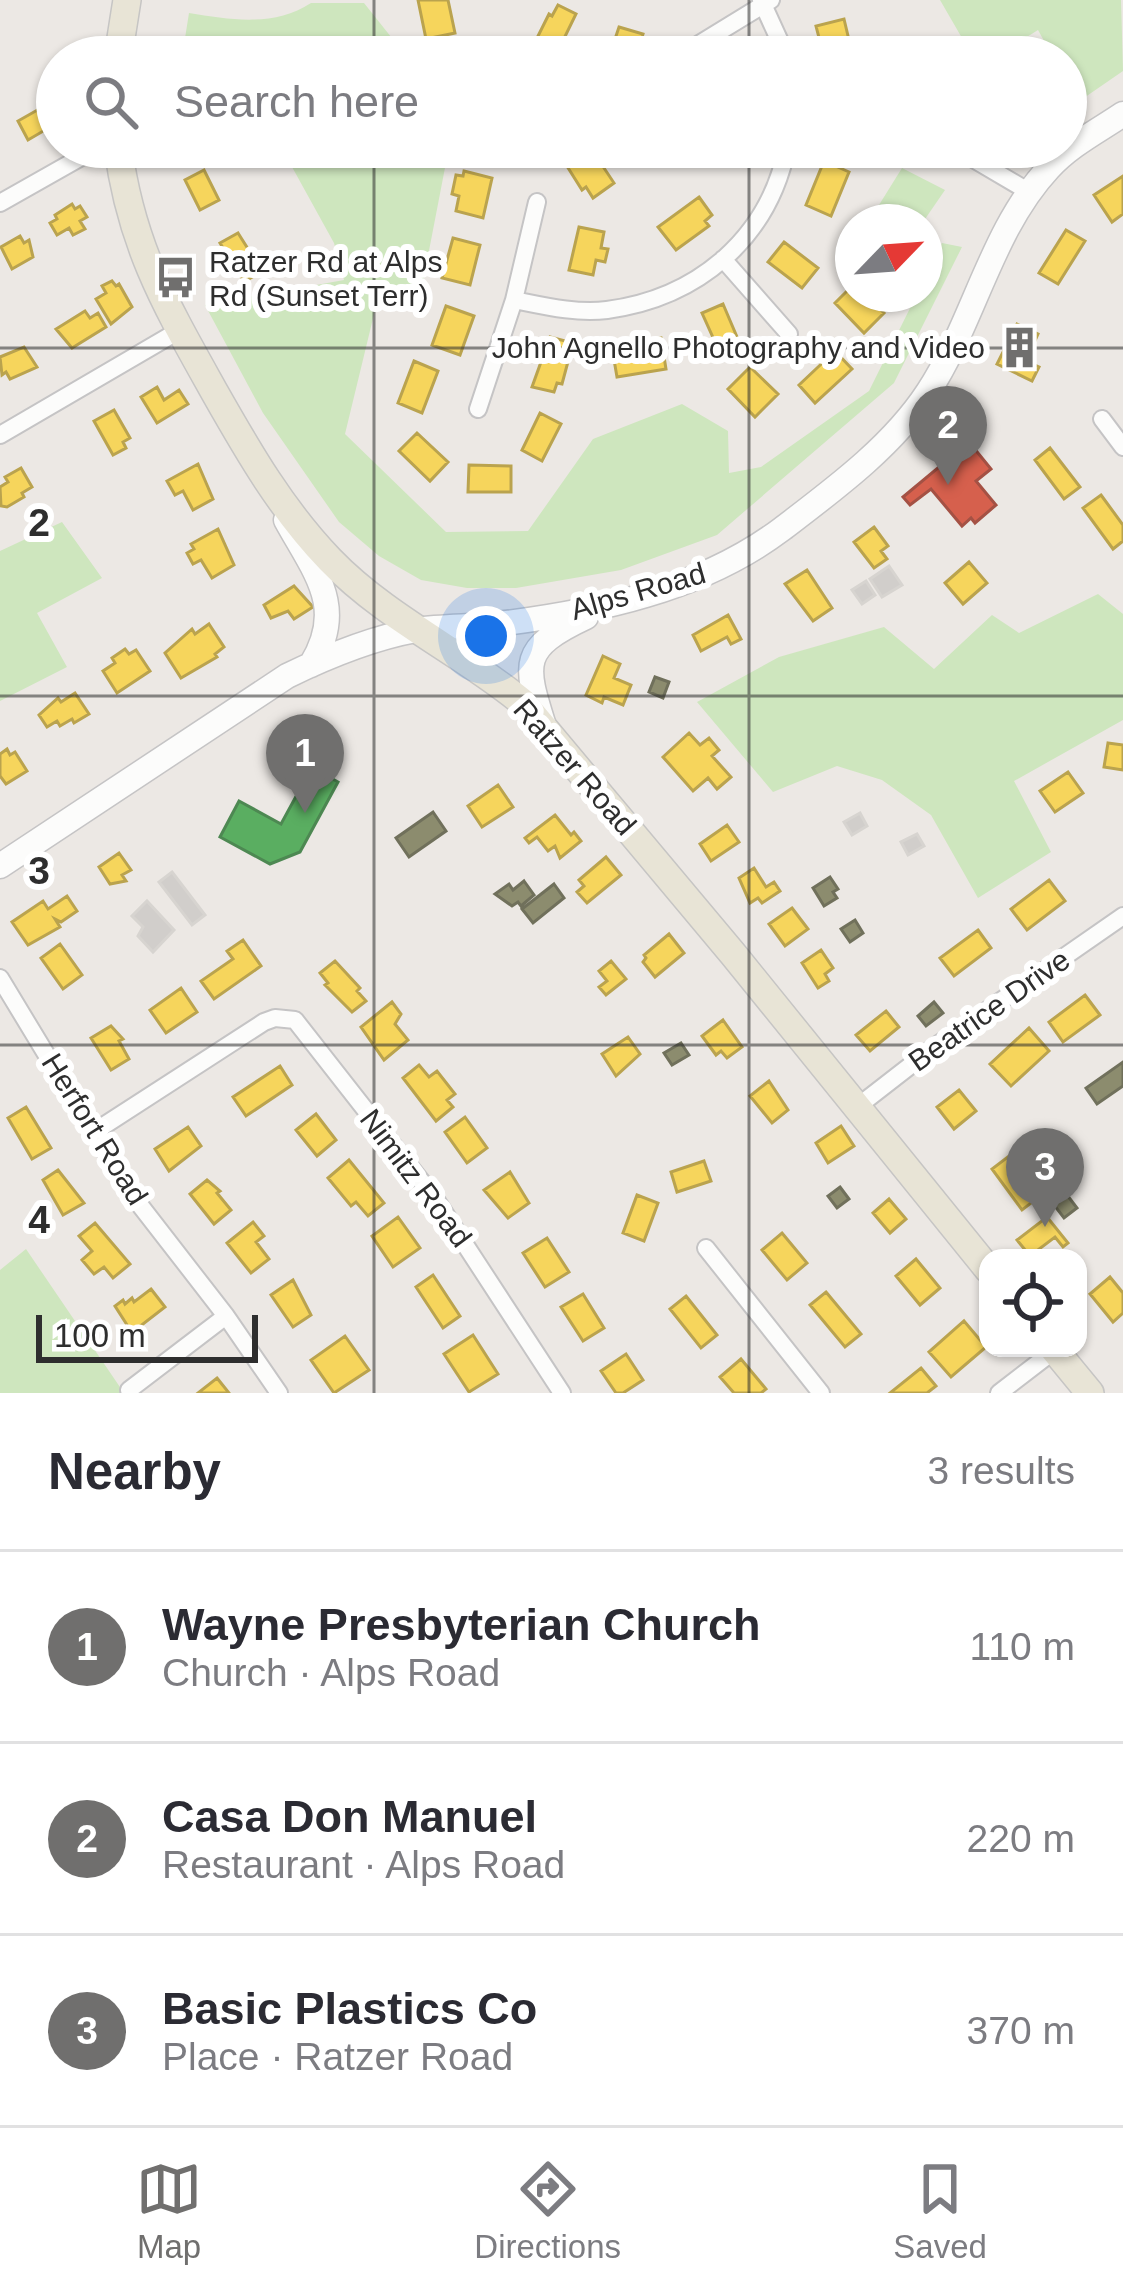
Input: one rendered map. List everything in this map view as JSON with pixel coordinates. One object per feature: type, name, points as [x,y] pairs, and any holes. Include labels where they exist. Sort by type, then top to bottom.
[{"type":"main road","points":[[121,36],[127,0]]},
{"type":"main road","name":"Alps Road","points":[[1087,139],[1123,114]]},
{"type":"main road","name":"Ratzer Road","points":[[122,168],[139,246],[156,287],[268,487],[332,562],[416,630],[483,670],[522,702],[979,1258]]},
{"type":"main road","name":"Alps Road","points":[[0,866],[287,676],[311,665],[416,630],[497,624],[609,606],[684,582],[736,559],[779,531],[887,441],[932,387],[1009,229],[1051,168]]},
{"type":"main road","points":[[268,487],[312,567],[329,610],[328,629],[311,665]]},
{"type":"main road","points":[[545,728],[529,678],[532,659],[565,627],[609,606]]},
{"type":"main road","points":[[1061,1357],[1090,1393]]},
{"type":"street","points":[[712,36],[766,2],[779,36]]},
{"type":"street","points":[[0,203],[62,168]]},
{"type":"street","points":[[514,300],[604,311],[661,298],[710,273],[749,231],[783,168]]},
{"type":"street","points":[[989,168],[1031,193]]},
{"type":"street","points":[[478,409],[514,300],[537,202]]},
{"type":"street","points":[[723,259],[789,334]]},
{"type":"street","points":[[0,435],[180,330]]},
{"type":"street","points":[[1102,419],[1123,447]]},
{"type":"street","name":"Beatrice Drive","points":[[857,1107],[1123,916]]},
{"type":"street","name":"Herfort Road","points":[[0,978],[128,1191],[226,1316],[279,1393]]},
{"type":"street","name":"Nimitz Road","points":[[94,1132],[275,1018],[295,1020],[436,1200],[562,1393]]},
{"type":"street","points":[[706,1249],[821,1393]]},
{"type":"street","points":[[129,1390],[226,1316]]},
{"type":"street","points":[[998,1393],[1044,1357]]},
{"type":"green space","points":[[940,0],[1121,0],[1123,71],[1087,96],[1087,36],[1041,36],[1038,30],[1028,36],[961,36]]},
{"type":"green space","points":[[311,3],[364,3],[390,36],[185,36],[189,13],[267,19]]},
{"type":"green space","points":[[293,168],[445,168],[422,287],[376,306],[345,434],[446,532],[528,531],[593,439],[682,404],[728,431],[729,473],[761,467],[869,391],[908,312],[930,312],[894,383],[717,535],[621,570],[516,588],[467,588],[421,580],[379,556],[339,522],[263,413],[205,305],[344,280],[334,243]]},
{"type":"green space","points":[[902,168],[945,190],[935,204],[880,204]]},
{"type":"green space","points":[[943,243],[962,247],[943,285]]},
{"type":"green space","points":[[62,522],[102,578],[37,613],[67,667],[0,701],[0,551]]},
{"type":"green space","points":[[1098,594],[1123,614],[1123,720],[1014,781],[1051,852],[978,898],[931,815],[882,780],[837,766],[773,792],[697,702],[779,657],[884,627],[934,669],[992,615],[1019,633]]},
{"type":"green space","points":[[26,1249],[124,1393],[0,1393],[0,1270]]},
{"type":"building: Homes","points":[[418,0],[448,0],[455,33],[425,36]]},
{"type":"building: Homes","points":[[558,5],[576,14],[565,36],[538,36],[549,14]]},
{"type":"building: Homes","points":[[844,19],[848,36],[819,36],[816,26]]},
{"type":"building: Homes","points":[[619,27],[643,34],[642,36],[616,36]]},
{"type":"building: Homes","points":[[36,111],[36,135],[28,140],[18,121]]},
{"type":"building: Homes","points":[[568,168],[604,168],[614,183],[593,198],[586,187],[582,190]]},
{"type":"building: Homes","points":[[821,168],[849,172],[831,216],[806,205]]},
{"type":"building: Homes","points":[[204,170],[219,200],[200,210],[185,180]]},
{"type":"building: Homes","points":[[464,171],[492,178],[483,218],[456,211],[459,196],[452,194],[456,175],[463,176]]},
{"type":"building: Homes","points":[[1123,176],[1123,214],[1112,222],[1094,195]]},
{"type":"building: Homes","points":[[699,197],[712,215],[705,221],[709,226],[676,250],[658,227]]},
{"type":"building: Homes","points":[[72,204],[75,209],[80,206],[87,217],[80,221],[85,229],[73,235],[69,228],[57,235],[50,223]]},
{"type":"building: Homes","points":[[579,227],[604,232],[605,262],[596,260],[593,275],[569,270]]},
{"type":"building: Homes","points":[[1066,230],[1085,241],[1058,284],[1039,273]]},
{"type":"building: Homes","points":[[238,233],[262,271],[244,282],[220,243]]},
{"type":"building: Homes","points":[[20,236],[24,243],[29,240],[33,257],[12,269],[1,247]]},
{"type":"building: Homes","points":[[453,238],[480,245],[470,285],[442,278]]},
{"type":"building: Homes","points":[[784,242],[818,268],[802,288],[768,262]]},
{"type":"building: Homes","points":[[112,281],[119,284],[132,307],[111,324],[96,299],[106,293],[102,286]]},
{"type":"building: Homes","points":[[723,304],[740,344],[720,353],[702,313]]},
{"type":"building: Homes","points":[[446,306],[474,316],[460,355],[432,345]]},
{"type":"building: Homes","points":[[85,311],[90,318],[98,313],[106,327],[72,348],[56,329]]},
{"type":"building: Homes","points":[[844,312],[884,313],[864,333]]},
{"type":"building: Homes","name":"John Agnello Photography and Video","points":[[1017,324],[1038,334],[1026,361],[1039,367],[1032,381],[997,364]]},
{"type":"building: Homes","points":[[550,337],[573,343],[562,384],[557,383],[554,392],[532,387]]},
{"type":"building: Homes","points":[[661,338],[666,369],[617,377],[613,354],[622,352],[620,345]]},
{"type":"building: Homes","points":[[24,347],[37,367],[10,379],[6,372],[2,375],[0,357]]},
{"type":"building: Homes","points":[[835,351],[852,369],[815,403],[799,385]]},
{"type":"building: Homes","points":[[414,361],[438,371],[422,413],[398,403]]},
{"type":"building: Homes","points":[[750,367],[778,394],[755,417],[728,389]]},
{"type":"building: Homes","points":[[157,387],[164,400],[179,390],[188,404],[157,423],[141,397]]},
{"type":"building: Homes","points":[[114,410],[130,438],[123,442],[126,448],[113,455],[94,421]]},
{"type":"building: Homes","points":[[540,413],[561,424],[542,461],[522,450]]},
{"type":"building: Homes","points":[[417,433],[448,462],[430,481],[399,451]]},
{"type":"building: Homes","points":[[1050,448],[1080,487],[1064,499],[1035,460]]},
{"type":"building: Homes","points":[[198,464],[213,499],[193,510],[183,491],[175,495],[167,481]]},
{"type":"building: Homes","points":[[469,465],[511,466],[511,492],[468,492]]},
{"type":"building: Homes","points":[[21,468],[32,487],[22,493],[24,497],[1,506],[0,487],[8,482],[5,477]]},
{"type":"building: Homes","points":[[1101,495],[1123,525],[1123,541],[1113,549],[1083,508]]},
{"type":"building: Homes","points":[[874,527],[888,546],[881,551],[887,559],[874,568],[854,542]]},
{"type":"building: Homes","points":[[218,529],[234,565],[212,578],[201,560],[193,564],[187,553],[194,549],[191,544]]},
{"type":"building: Homes","points":[[969,562],[987,583],[963,604],[945,583]]},
{"type":"building: Homes","points":[[807,570],[832,608],[813,621],[785,584]]},
{"type":"building: Homes","points":[[294,586],[313,607],[294,619],[288,611],[271,618],[264,605]]},
{"type":"building: Homes","points":[[728,615],[741,639],[731,644],[727,637],[701,651],[693,635]]},
{"type":"building: Homes","points":[[209,624],[224,647],[217,657],[181,678],[165,653],[192,629],[195,634]]},
{"type":"building: Homes","points":[[125,649],[129,654],[136,650],[150,671],[117,693],[103,671]]},
{"type":"building: Homes","points":[[603,656],[620,664],[614,678],[631,685],[623,705],[586,695]]},
{"type":"building: Homes","points":[[75,693],[89,714],[74,723],[72,719],[60,726],[57,721],[47,727],[39,715],[58,698],[61,702]]},
{"type":"building: Homes","points":[[689,733],[700,745],[709,738],[719,750],[712,756],[731,777],[717,789],[708,778],[693,791],[663,757]]},
{"type":"building: Homes","points":[[1108,743],[1123,745],[1123,770],[1104,767]]},
{"type":"building: Homes","points":[[7,749],[10,755],[15,752],[27,771],[6,784],[0,776],[0,754]]},
{"type":"building: Homes","points":[[1068,772],[1083,793],[1055,812],[1040,791]]},
{"type":"building: Homes","points":[[498,785],[513,807],[482,827],[468,806]]},
{"type":"building: Homes","points":[[555,815],[581,841],[560,858],[555,846],[548,851],[537,837],[529,843],[525,838]]},
{"type":"building: Homes","points":[[727,825],[739,842],[711,861],[700,844]]},
{"type":"building: Homes","points":[[119,853],[131,870],[122,875],[126,881],[110,884],[99,867]]},
{"type":"building: Homes","points":[[606,857],[621,875],[587,903],[577,892],[584,886],[579,880]]},
{"type":"building: Homes","points":[[754,868],[766,887],[774,882],[780,891],[762,903],[758,898],[750,903],[739,878]]},
{"type":"building: Homes","points":[[1049,880],[1065,901],[1027,930],[1011,909]]},
{"type":"building: Homes","points":[[67,896],[77,911],[61,922],[55,919],[60,927],[28,945],[12,922],[43,901],[48,909]]},
{"type":"building: Homes","points":[[792,908],[808,929],[785,946],[769,924]]},
{"type":"building: Homes","points":[[978,930],[991,948],[954,976],[940,958]]},
{"type":"building: Homes","points":[[669,934],[684,953],[655,977],[643,962],[644,955]]},
{"type":"building: Homes","points":[[243,940],[261,966],[214,999],[201,981],[233,959],[227,951]]},
{"type":"building: Homes","points":[[60,944],[82,975],[63,989],[41,958]]},
{"type":"building: Homes","points":[[821,950],[833,968],[825,974],[829,981],[818,988],[802,963]]},
{"type":"building: Homes","points":[[335,961],[366,1001],[352,1012],[325,985],[320,973]]},
{"type":"building: Homes","points":[[611,961],[626,979],[606,995],[599,987],[607,981],[599,971]]},
{"type":"building: Homes","points":[[181,988],[197,1012],[166,1033],[150,1010]]},
{"type":"building: Homes","points":[[1085,995],[1100,1015],[1063,1042],[1049,1022]]},
{"type":"building: Homes","points":[[392,1002],[401,1014],[395,1024],[408,1040],[384,1060],[361,1027]]},
{"type":"building: Homes","points":[[886,1011],[899,1027],[870,1051],[856,1035]]},
{"type":"building: Homes","points":[[723,1020],[742,1047],[727,1058],[721,1051],[716,1055],[702,1036]]},
{"type":"building: Homes","points":[[111,1026],[123,1039],[119,1041],[129,1059],[111,1070],[91,1038]]},
{"type":"building: Homes","points":[[1029,1028],[1049,1051],[1011,1086],[990,1064]]},
{"type":"building: Homes","points":[[628,1037],[640,1054],[616,1076],[602,1054]]},
{"type":"building: Homes","points":[[419,1065],[429,1077],[437,1071],[455,1094],[447,1100],[453,1107],[436,1121],[403,1078]]},
{"type":"building: Homes","points":[[280,1066],[292,1085],[246,1116],[233,1097]]},
{"type":"building: Homes","points":[[769,1081],[788,1110],[772,1123],[750,1096]]},
{"type":"building: Homes","points":[[959,1090],[976,1111],[954,1129],[937,1107]]},
{"type":"building: Homes","points":[[26,1107],[51,1148],[32,1159],[8,1118]]},
{"type":"building: Homes","points":[[316,1114],[336,1140],[317,1156],[296,1130]]},
{"type":"building: Homes","points":[[465,1117],[487,1148],[467,1163],[445,1132]]},
{"type":"building: Homes","points":[[841,1126],[854,1146],[828,1163],[816,1143]]},
{"type":"building: Homes","points":[[188,1127],[201,1146],[169,1171],[155,1149]]},
{"type":"building: Homes","points":[[1009,1156],[1039,1197],[1022,1210],[992,1169]]},
{"type":"building: Homes","points":[[349,1160],[384,1203],[368,1216],[356,1202],[351,1206],[328,1178]]},
{"type":"building: Homes","points":[[704,1161],[711,1181],[677,1192],[671,1172]]},
{"type":"building: Homes","points":[[58,1170],[84,1203],[63,1215],[43,1180]]},
{"type":"building: Homes","points":[[510,1172],[529,1203],[508,1218],[484,1190]]},
{"type":"building: Homes","points":[[207,1180],[231,1210],[214,1224],[190,1194]]},
{"type":"building: Homes","points":[[637,1195],[658,1203],[644,1241],[623,1233]]},
{"type":"building: Homes","points":[[889,1199],[906,1219],[890,1233],[873,1213]]},
{"type":"building: Homes","points":[[398,1217],[420,1248],[393,1267],[372,1236]]},
{"type":"building: Homes","points":[[1047,1217],[1068,1243],[1063,1247],[1055,1237],[1039,1249],[1024,1249],[1017,1240]]},
{"type":"building: Homes","points":[[253,1222],[264,1236],[256,1242],[269,1259],[251,1273],[227,1243]]},
{"type":"building: Homes","points":[[95,1223],[130,1264],[113,1278],[104,1267],[94,1274],[82,1260],[92,1251],[79,1236]]},
{"type":"building: Homes","points":[[782,1233],[807,1263],[787,1280],[762,1250]]},
{"type":"building: Homes","points":[[547,1238],[569,1272],[545,1287],[523,1253]]},
{"type":"building: Homes","points":[[916,1259],[940,1288],[920,1305],[896,1276]]},
{"type":"building: Homes","points":[[433,1275],[460,1316],[443,1328],[416,1287]]},
{"type":"building: Homes","points":[[1110,1277],[1123,1293],[1123,1313],[1113,1322],[1090,1294]]},
{"type":"building: Homes","points":[[293,1280],[311,1315],[293,1327],[271,1295]]},
{"type":"building: Homes","points":[[151,1289],[165,1307],[134,1331],[115,1306],[132,1298],[134,1302]]},
{"type":"building: Homes","points":[[826,1292],[861,1334],[845,1347],[810,1305]]},
{"type":"building: Homes","points":[[583,1294],[604,1328],[583,1341],[561,1307]]},
{"type":"building: Homes","points":[[686,1296],[717,1335],[701,1348],[670,1309]]},
{"type":"building: Homes","points":[[964,1321],[979,1339],[979,1353],[951,1377],[929,1352]]},
{"type":"building: Homes","points":[[473,1335],[498,1374],[469,1392],[444,1354]]},
{"type":"building: Homes","points":[[345,1336],[369,1370],[334,1393],[311,1360]]},
{"type":"building: Homes","points":[[626,1354],[643,1380],[616,1393],[601,1371]]},
{"type":"building: Homes","points":[[741,1359],[766,1389],[761,1393],[734,1393],[720,1377]]},
{"type":"building: Homes","points":[[921,1368],[936,1386],[927,1393],[890,1393]]},
{"type":"building: Homes","points":[[217,1378],[229,1393],[198,1393]]},
{"type":"building: Shops","points":[[969,442],[991,469],[976,481],[996,505],[975,523],[971,518],[962,526],[931,489],[910,505],[903,497]]},
{"type":"building: Public","points":[[312,767],[338,782],[300,852],[270,864],[220,837],[239,801],[281,824]]},
{"type":"building: Industry","points":[[655,677],[669,682],[663,698],[649,692]]},
{"type":"building: Industry","points":[[433,812],[446,831],[409,857],[396,838]]},
{"type":"building: Industry","points":[[830,877],[838,889],[833,892],[837,898],[824,906],[813,888]]},
{"type":"building: Industry","points":[[524,881],[534,895],[521,906],[518,902],[512,906],[495,894],[509,884],[513,890]]},
{"type":"building: Industry","points":[[554,884],[564,898],[533,923],[522,909]]},
{"type":"building: Industry","points":[[855,920],[863,933],[850,942],[841,929]]},
{"type":"building: Industry","points":[[934,1002],[943,1013],[926,1026],[918,1016]]},
{"type":"building: Industry","points":[[681,1043],[689,1055],[672,1065],[664,1053]]},
{"type":"building: Industry","points":[[1123,1062],[1123,1086],[1097,1104],[1086,1088]]},
{"type":"building: Industry","points":[[840,1187],[849,1199],[837,1208],[828,1196]]},
{"type":"building: Industry","points":[[1064,1191],[1077,1208],[1064,1218],[1051,1201]]},
{"type":"building: Other","points":[[889,566],[902,585],[882,597],[870,579]]},
{"type":"building: Other","points":[[866,581],[875,595],[862,604],[852,590]]},
{"type":"building: Other","points":[[860,813],[867,826],[852,835],[844,822]]},
{"type":"building: Other","points":[[917,834],[924,846],[908,855],[901,842]]},
{"type":"building: Other","points":[[172,872],[205,915],[192,925],[159,882]]},
{"type":"building: Other","points":[[147,901],[174,930],[153,952],[138,936],[143,927],[132,916]]},
{"type":"place","name":"Ratzer Rd at Alps Rd (Sunset Terr)","points":[[175,278]]},
{"type":"place","name":"John Agnello Photography and Video","points":[[1019,347]]},
{"type":"place","name":"Casa Don Manuel","points":[[948,485]]},
{"type":"place","name":"Wayne Presbyterian Church","points":[[305,813]]},
{"type":"place","name":"Basic Plastics Co","points":[[1045,1227]]}]
